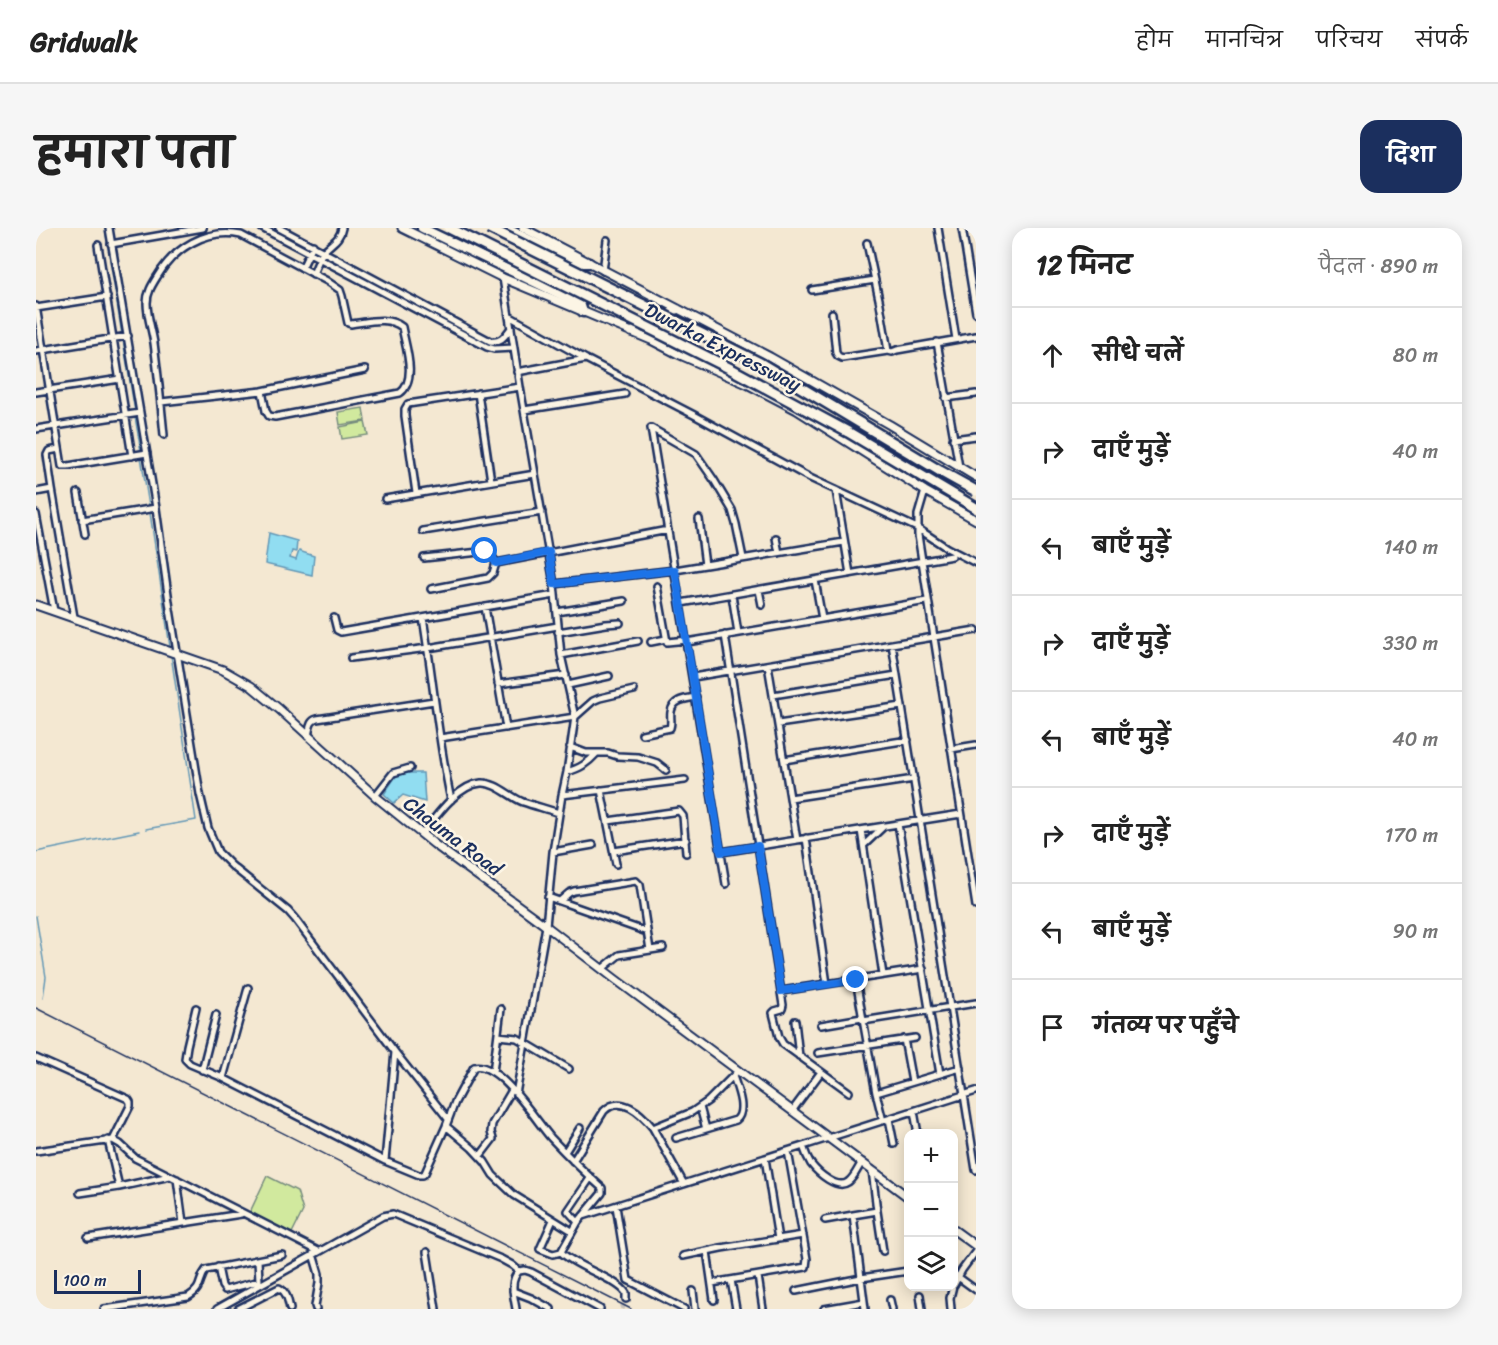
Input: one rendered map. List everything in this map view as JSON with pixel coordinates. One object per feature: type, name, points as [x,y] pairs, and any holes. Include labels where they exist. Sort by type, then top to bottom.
[{"type":"highway","name":"Dwarka Expressway","points":[[448,228],[731,369],[848,432],[976,508]]},
{"type":"highway","name":"Dwarka Expressway","points":[[489,228],[760,363],[976,491]]},
{"type":"main road","points":[[422,228],[576,302],[581,306],[582,312]]},
{"type":"main road","points":[[506,228],[577,263],[589,263]]},
{"type":"street","points":[[109,228],[122,337],[140,413],[156,508],[173,653],[208,828],[218,852],[295,919],[448,1119]]},
{"type":"street","points":[[111,244],[203,228]]},
{"type":"street","points":[[262,228],[487,347],[502,350],[514,348]]},
{"type":"street","points":[[279,228],[490,341],[501,340],[510,328]]},
{"type":"street","points":[[313,274],[324,251],[334,242],[342,228]]},
{"type":"street","points":[[402,228],[503,278],[651,340],[747,384],[796,410],[925,491],[976,520]]},
{"type":"street","points":[[523,228],[770,357],[976,477]]},
{"type":"street","points":[[938,228],[956,339]]},
{"type":"street","points":[[962,228],[976,313]]},
{"type":"street","points":[[164,435],[147,301],[151,287],[159,273],[184,245],[211,234],[241,234],[340,290],[348,323],[387,321],[395,322],[402,327],[410,379],[400,393],[275,417],[269,416],[266,411],[262,391]]},
{"type":"street","points":[[603,271],[608,240]]},
{"type":"street","points":[[867,243],[888,351]]},
{"type":"street","points":[[98,245],[107,297],[122,337],[120,379],[132,456]]},
{"type":"street","points":[[302,268],[313,245]]},
{"type":"street","points":[[968,263],[976,262]]},
{"type":"street","points":[[480,1156],[493,1140],[492,1124],[514,1092],[526,1043],[546,926],[553,852],[575,717],[561,655],[554,584],[503,278]]},
{"type":"street","points":[[812,290],[875,279]]},
{"type":"street","points":[[107,297],[36,307],[62,465],[65,467],[147,453]]},
{"type":"street","points":[[631,332],[678,309]]},
{"type":"street","points":[[832,313],[835,348],[838,357],[842,358],[892,352],[976,336]]},
{"type":"street","points":[[509,316],[810,478],[917,528],[947,548],[976,563]]},
{"type":"street","points":[[36,351],[122,337]]},
{"type":"street","points":[[501,340],[502,350]]},
{"type":"street","points":[[937,342],[959,467]]},
{"type":"street","points":[[517,372],[586,359]]},
{"type":"street","points":[[161,402],[262,391],[365,370]]},
{"type":"street","points":[[36,392],[120,379]]},
{"type":"street","points":[[416,493],[405,416],[408,404],[520,387]]},
{"type":"street","points":[[478,393],[490,481]]},
{"type":"street","points":[[524,410],[625,394]]},
{"type":"street","points":[[946,398],[976,394]]},
{"type":"street","points":[[36,429],[140,413]]},
{"type":"street","points":[[726,884],[651,428],[696,454],[732,510],[743,558]]},
{"type":"street","points":[[954,440],[976,436]]},
{"type":"street","points":[[59,449],[50,451],[47,455],[74,617]]},
{"type":"street","points":[[385,499],[535,474]]},
{"type":"street","points":[[36,492],[52,489]]},
{"type":"street","points":[[836,490],[850,574]]},
{"type":"street","points":[[925,491],[917,528],[921,561],[976,906]]},
{"type":"street","points":[[78,493],[85,534]]},
{"type":"street","points":[[82,520],[156,508]]},
{"type":"street","points":[[423,531],[542,512]]},
{"type":"street","points":[[36,514],[54,611]]},
{"type":"street","points":[[699,519],[705,565]]},
{"type":"street","points":[[496,563],[668,530]]},
{"type":"street","points":[[776,538],[779,553]]},
{"type":"street","points":[[554,584],[675,570],[844,542]]},
{"type":"street","points":[[424,558],[489,551],[496,563],[493,573],[488,578],[431,589]]},
{"type":"street","points":[[681,603],[952,556]]},
{"type":"street","points":[[815,580],[822,619]]},
{"type":"street","points":[[657,586],[667,642],[738,633],[927,601]]},
{"type":"street","points":[[759,590],[762,605]]},
{"type":"street","points":[[334,618],[336,630],[341,632],[555,595]]},
{"type":"street","points":[[732,595],[738,633]]},
{"type":"street","points":[[557,612],[624,601]]},
{"type":"street","name":"Chauma Road","points":[[36,605],[223,670],[250,686],[279,709],[375,796],[422,834],[546,926],[736,1074],[792,1111],[904,1193]]},
{"type":"street","points":[[485,607],[506,728]]},
{"type":"street","points":[[423,618],[451,800]]},
{"type":"street","points":[[351,658],[490,637],[620,623]]},
{"type":"street","points":[[693,677],[976,631]]},
{"type":"street","points":[[725,635],[783,1006],[782,1009],[773,1013],[777,1031],[783,1044],[849,1092]]},
{"type":"street","points":[[651,642],[666,639]]},
{"type":"street","points":[[561,655],[638,641]]},
{"type":"street","points":[[892,644],[976,1170]]},
{"type":"street","points":[[768,665],[797,840]]},
{"type":"street","points":[[498,684],[566,675]]},
{"type":"street","points":[[773,695],[897,675]]},
{"type":"street","points":[[568,685],[609,676]]},
{"type":"street","points":[[440,738],[575,717],[593,701],[634,690]]},
{"type":"street","points":[[642,734],[670,728],[671,713],[675,704],[679,700],[696,697]]},
{"type":"street","points":[[308,736],[313,720],[434,701]]},
{"type":"street","points":[[778,724],[902,706]]},
{"type":"street","points":[[784,760],[908,740]]},
{"type":"street","points":[[951,749],[976,745]]},
{"type":"street","points":[[570,747],[586,753],[638,757],[657,763],[666,770]]},
{"type":"street","points":[[567,772],[583,766],[596,754]]},
{"type":"street","points":[[375,796],[393,773],[410,768]]},
{"type":"street","points":[[790,798],[914,779]]},
{"type":"street","points":[[562,795],[685,780]]},
{"type":"street","points":[[422,834],[451,800],[464,790],[481,783],[495,787],[521,801],[559,813]]},
{"type":"street","points":[[602,790],[616,864]]},
{"type":"street","points":[[608,821],[680,812],[683,816],[686,853]]},
{"type":"street","points":[[721,852],[961,814]]},
{"type":"street","points":[[898,824],[940,1074]]},
{"type":"street","points":[[863,846],[884,826]]},
{"type":"street","points":[[861,830],[883,975]]},
{"type":"street","points":[[806,838],[827,984]]},
{"type":"street","points":[[614,851],[686,840]]},
{"type":"street","points":[[553,852],[593,845]]},
{"type":"street","points":[[969,863],[976,862]]},
{"type":"street","points":[[561,900],[574,891],[636,881],[640,885],[650,950]]},
{"type":"street","points":[[548,897],[647,932]]},
{"type":"street","points":[[602,969],[619,955],[663,948]]},
{"type":"street","points":[[781,991],[923,969]]},
{"type":"street","points":[[856,980],[876,1093],[894,1144]]},
{"type":"street","points":[[222,1078],[248,988]]},
{"type":"street","points":[[821,1025],[976,1003]]},
{"type":"street","points":[[196,1008],[185,1059],[190,1064],[385,1161],[419,1175],[423,1175],[455,1102],[474,1067],[483,1067],[493,1072],[514,1092],[573,1161],[602,1188],[602,1193],[580,1219],[561,1252]]},
{"type":"street","points":[[493,1072],[501,1009]]},
{"type":"street","points":[[202,1070],[216,1015]]},
{"type":"street","points":[[795,1021],[801,1058]]},
{"type":"street","points":[[498,1036],[514,1037],[569,1069]]},
{"type":"street","points":[[801,1058],[915,1038]]},
{"type":"street","points":[[904,1040],[912,1082]]},
{"type":"street","points":[[385,1161],[395,1052]]},
{"type":"street","points":[[36,1058],[128,1099],[130,1102],[130,1106],[110,1140],[119,1187]]},
{"type":"street","points":[[876,1093],[960,1068]]},
{"type":"street","points":[[792,1111],[821,1072]]},
{"type":"street","points":[[653,1128],[688,1115],[736,1074]]},
{"type":"street","points":[[676,1138],[740,1117],[736,1074]]},
{"type":"street","points":[[580,1219],[976,1091]]},
{"type":"street","points":[[573,1161],[608,1106],[621,1104],[635,1111],[653,1128],[684,1184]]},
{"type":"street","points":[[700,1107],[706,1129]]},
{"type":"street","points":[[914,1111],[917,1129]]},
{"type":"street","points":[[446,1126],[486,1162],[494,1175],[514,1195],[572,1231]]},
{"type":"street","points":[[565,1152],[580,1128]]},
{"type":"street","points":[[36,1151],[110,1140],[120,1144],[135,1158],[315,1253]]},
{"type":"street","points":[[803,1146],[817,1171],[841,1185],[851,1179],[862,1162]]},
{"type":"street","points":[[712,1283],[806,1267],[807,1259],[788,1151]]},
{"type":"street","points":[[765,1158],[778,1239]]},
{"type":"street","points":[[872,1170],[883,1251]]},
{"type":"street","points":[[80,1193],[170,1176]]},
{"type":"street","points":[[580,1219],[568,1211],[591,1177]]},
{"type":"street","points":[[177,1179],[183,1223]]},
{"type":"street","points":[[616,1206],[628,1280],[684,1309]]},
{"type":"street","points":[[825,1220],[877,1211]]},
{"type":"street","points":[[88,1238],[243,1214]]},
{"type":"street","points":[[217,1309],[383,1216],[393,1214],[501,1259],[519,1271]]},
{"type":"street","points":[[824,1309],[865,1306],[853,1215]]},
{"type":"street","points":[[554,1220],[540,1248],[553,1254],[561,1252],[621,1287],[626,1293],[626,1299]]},
{"type":"street","points":[[958,1233],[976,1246]]},
{"type":"street","points":[[683,1256],[803,1235]]},
{"type":"street","points":[[707,1251],[714,1300]]},
{"type":"street","points":[[958,1273],[976,1251]]},
{"type":"street","points":[[427,1252],[436,1309]]},
{"type":"street","points":[[315,1253],[319,1274],[316,1309]]},
{"type":"street","points":[[104,1309],[188,1297],[196,1292],[206,1270],[282,1255]]},
{"type":"street","points":[[218,1267],[225,1290],[259,1281],[258,1260]]},
{"type":"street","points":[[516,1309],[513,1291],[514,1276],[519,1271],[525,1270],[600,1309]]},
{"type":"street","points":[[796,1291],[904,1272]]},
{"type":"street","points":[[758,1276],[763,1309]]},
{"type":"street","points":[[958,1276],[976,1290]]},
{"type":"street","points":[[731,1280],[736,1309]]},
{"type":"street","points":[[238,1309],[279,1288],[286,1294],[290,1309]]},
{"type":"street","points":[[513,1291],[551,1309]]},
{"type":"street","points":[[693,1291],[695,1309]]},
{"type":"street","points":[[951,1309],[952,1291]]},
{"type":"street","points":[[920,1295],[922,1309]]},
{"type":"street","points":[[890,1300],[892,1309]]},
{"type":"green space","points":[[363,408],[365,421],[340,425],[338,412]]},
{"type":"green space","points":[[365,422],[368,435],[342,439],[340,427]]},
{"type":"green space","points":[[267,1176],[297,1191],[303,1211],[292,1233],[250,1212]]},
{"type":"water","points":[[269,533],[297,541],[296,552],[292,551],[290,558],[296,560],[299,551],[314,556],[312,575],[265,564]]},
{"type":"water","points":[[398,773],[423,773],[425,802],[403,795],[394,803],[384,794]]},
{"type":"waterway","points":[[105,228],[122,335]]},
{"type":"waterway","points":[[123,340],[135,412]]},
{"type":"waterway","points":[[135,417],[141,451]]},
{"type":"waterway","points":[[141,457],[149,506]]},
{"type":"waterway","points":[[150,513],[170,647]]},
{"type":"waterway","points":[[146,829],[196,820],[171,655]]},
{"type":"waterway","points":[[36,852],[139,831]]},
{"type":"waterway","points":[[36,916],[46,977],[43,998]]},
{"type":"tunnel","points":[[622,1309],[626,1299]]},
{"type":"railway","points":[[36,1008],[631,1309]]},
{"type":"route","points":[[485,551],[489,551],[496,563],[549,552],[554,584],[675,570],[721,852],[758,846],[781,991],[856,980]]}]
